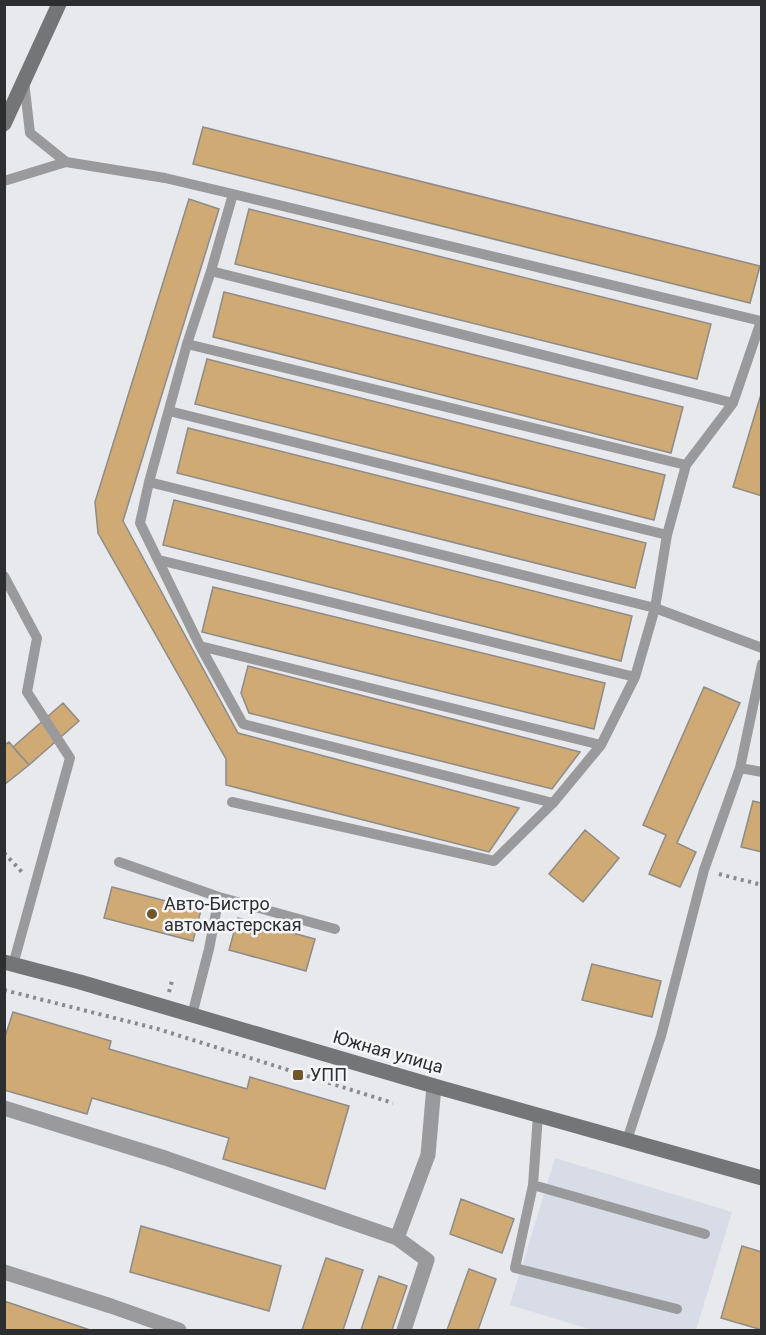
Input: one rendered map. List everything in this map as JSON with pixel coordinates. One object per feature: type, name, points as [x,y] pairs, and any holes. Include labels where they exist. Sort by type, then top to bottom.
[{"type":"main road","points":[[4,124],[59,4]]},
{"type":"main road","name":"Южная улица","points":[[9,964],[80,982],[434,1086],[762,1178]]},
{"type":"street","points":[[397,1238],[428,1155],[434,1086]]},
{"type":"street","points":[[4,1108],[165,1158],[397,1238],[426,1260],[404,1330]]},
{"type":"street","points":[[4,1272],[179,1330]]},
{"type":"lane","points":[[24,81],[30,133],[66,162]]},
{"type":"lane","points":[[4,181],[66,162],[165,178],[761,321],[733,403],[686,465],[667,535],[655,608],[635,677],[601,745],[553,803],[494,861],[232,802]]},
{"type":"lane","points":[[233,194],[187,344],[148,482],[140,523],[200,646],[243,724],[553,803]]},
{"type":"lane","points":[[211,271],[733,403]]},
{"type":"lane","points":[[187,344],[686,465]]},
{"type":"lane","points":[[169,411],[667,535]]},
{"type":"lane","points":[[148,482],[655,608],[762,648]]},
{"type":"lane","points":[[159,560],[635,677]]},
{"type":"lane","points":[[4,576],[37,638],[27,692],[70,758],[35,885],[9,964]]},
{"type":"lane","points":[[200,646],[601,745]]},
{"type":"lane","points":[[627,1140],[661,1036],[704,870],[740,768],[762,663]]},
{"type":"lane","points":[[740,768],[762,772]]},
{"type":"lane","points":[[119,862],[219,897],[335,929]]},
{"type":"lane","points":[[192,1015],[209,949],[219,897]]},
{"type":"lane","points":[[538,1115],[533,1185],[515,1268],[677,1310]]},
{"type":"lane","points":[[533,1185],[705,1234]]},
{"type":"path","points":[[4,853],[35,885]]},
{"type":"path","points":[[704,870],[762,885]]},
{"type":"path","points":[[4,990],[158,1029],[393,1102]]},
{"type":"shaded area","points":[[555,1158],[732,1212],[696,1330],[592,1330],[510,1305]]},
{"type":"building","points":[[203,127],[760,266],[750,303],[193,164]]},
{"type":"building","points":[[189,199],[219,209],[123,521],[238,733],[519,808],[489,852],[226,785],[226,759],[98,533],[95,502]]},
{"type":"building","points":[[249,209],[711,324],[697,379],[235,264]]},
{"type":"building","points":[[224,292],[683,407],[671,453],[213,337]]},
{"type":"building","points":[[207,359],[665,475],[654,520],[195,404]]},
{"type":"building","points":[[762,391],[762,496],[733,487]]},
{"type":"building","points":[[188,428],[646,543],[635,588],[177,473]]},
{"type":"building","points":[[174,500],[632,616],[621,661],[163,545]]},
{"type":"building","points":[[213,587],[605,683],[594,729],[202,632]]},
{"type":"building","points":[[248,666],[580,752],[552,789],[249,713],[241,693]]},
{"type":"building","points":[[704,687],[740,703],[677,843],[696,852],[680,887],[649,874],[666,835],[643,825]]},
{"type":"building","points":[[63,703],[79,721],[29,765],[13,747]]},
{"type":"building","points":[[9,742],[29,765],[4,785],[4,745]]},
{"type":"building","points":[[753,801],[762,803],[762,852],[741,847]]},
{"type":"building","points":[[585,830],[619,858],[583,902],[549,874]]},
{"type":"building","name":"Авто-Бистро автомастерская","points":[[112,887],[201,910],[193,941],[104,918]]},
{"type":"building","name":"Авто-Бистро автомастерская","points":[[238,918],[315,939],[306,971],[229,950]]},
{"type":"building","points":[[592,964],[661,981],[652,1017],[582,1000]]},
{"type":"building","points":[[13,1012],[111,1041],[109,1049],[247,1089],[250,1077],[349,1106],[325,1189],[223,1159],[229,1138],[92,1098],[87,1114],[4,1090],[4,1040]]},
{"type":"building","points":[[461,1199],[514,1219],[502,1253],[450,1234]]},
{"type":"building","points":[[141,1226],[281,1266],[269,1311],[130,1272]]},
{"type":"building","points":[[742,1246],[762,1252],[762,1330],[721,1318]]},
{"type":"building","points":[[326,1258],[363,1270],[343,1330],[302,1330]]},
{"type":"building","points":[[469,1269],[496,1279],[478,1330],[447,1330]]},
{"type":"building","points":[[379,1276],[407,1286],[392,1330],[361,1330]]},
{"type":"building","points":[[4,1301],[90,1330],[4,1330]]},
{"type":"place","name":"Авто-Бистро автомастерская","points":[[152,914]]},
{"type":"place","name":"УПП","points":[[298,1075]]}]
